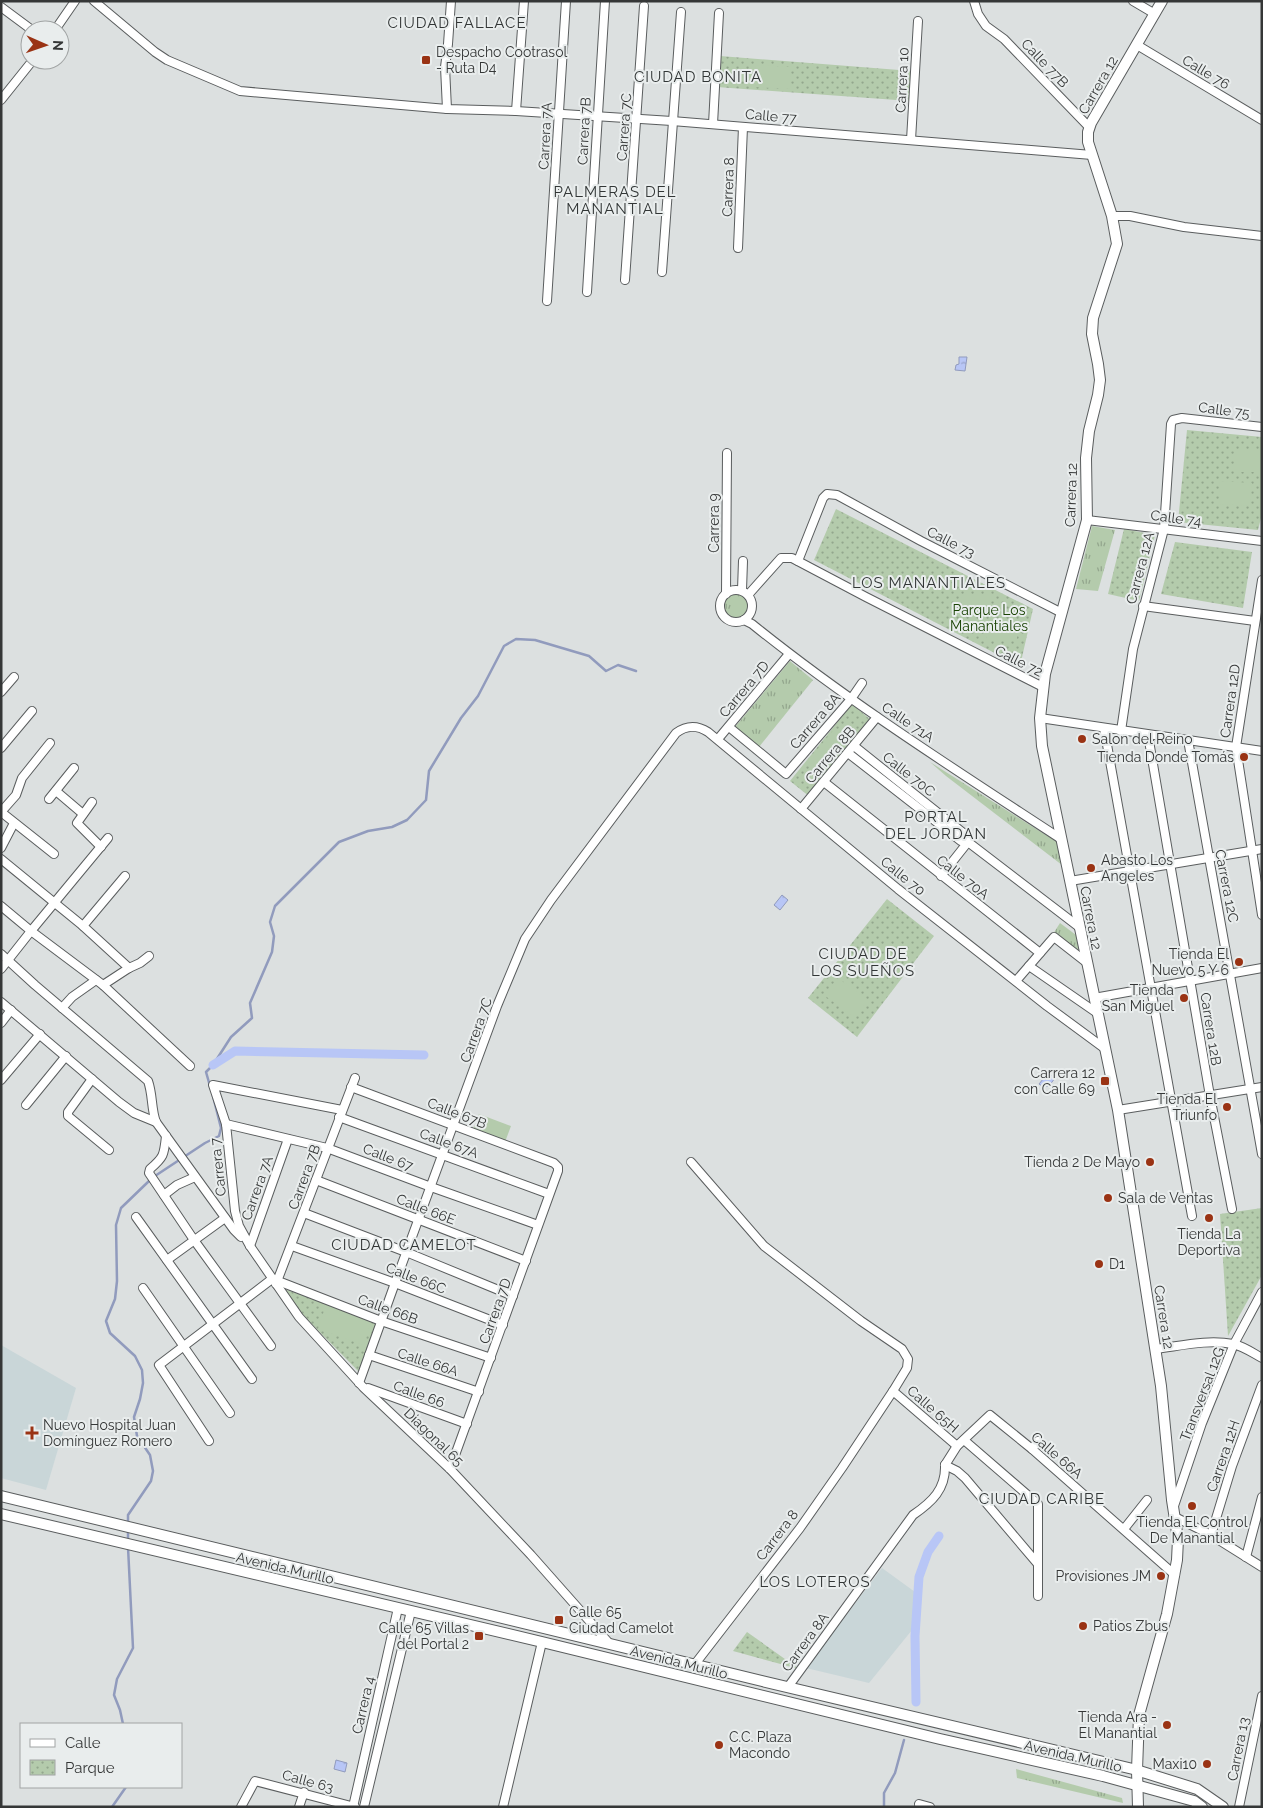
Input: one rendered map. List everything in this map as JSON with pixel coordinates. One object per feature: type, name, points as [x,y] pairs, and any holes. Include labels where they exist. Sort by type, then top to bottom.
[{"type":"main road","name":"Carrera 12","points":[[1138,1807],[1139,1715],[1167,1614],[1175,1575],[1177,1553],[1174,1513],[1161,1386],[1118,1110],[1042,746],[1040,718],[1043,687],[1086,520],[1086,452],[1100,380],[1092,334],[1092,318],[1115,252],[1116,235],[1112,216],[1087,137],[1089,127],[1162,1]]},
{"type":"main road","name":"Avenida Murillo","points":[[1,1496],[1137,1770],[1197,1790],[1223,1807]]},
{"type":"main road","name":"Avenida Murillo","points":[[1,1514],[542,1642],[940,1739],[1137,1784],[1197,1805]]},
{"type":"street","points":[[62,20],[75,1]]},
{"type":"street","name":"Calle 77","points":[[94,1],[154,52],[167,60],[234,89],[247,92],[447,109],[516,111],[672,121],[1092,154]]},
{"type":"street","points":[[447,109],[445,67],[451,1]]},
{"type":"street","points":[[516,111],[524,1]]},
{"type":"street","name":"Carrera 7A","points":[[547,301],[566,1]]},
{"type":"street","name":"Carrera 7B","points":[[587,292],[604,1]]},
{"type":"street","points":[[1133,1],[1155,14]]},
{"type":"street","name":"Calle 77B","points":[[975,2],[978,14],[986,26],[1004,39],[1089,127]]},
{"type":"street","name":"Carrera 7C","points":[[625,280],[644,6]]},
{"type":"street","points":[[1,8],[20,21]]},
{"type":"street","points":[[662,272],[680,12]]},
{"type":"street","points":[[713,124],[719,13]]},
{"type":"street","name":"Carrera 10","points":[[911,140],[918,21]]},
{"type":"street","name":"Calle 76","points":[[1136,45],[1262,120]]},
{"type":"street","points":[[1,100],[25,70]]},
{"type":"street","name":"Carrera 8","points":[[738,248],[743,127]]},
{"type":"street","points":[[1112,216],[1130,216],[1184,227],[1262,236]]},
{"type":"street","name":"Calle 75","points":[[1182,418],[1262,427]]},
{"type":"street","name":"Carrera 12A","points":[[1121,731],[1133,649],[1164,529],[1171,424],[1173,420],[1182,418]]},
{"type":"street","name":"Carrera 9","points":[[726,594],[727,453]]},
{"type":"street","name":"Calle 73","points":[[798,560],[823,498],[828,494],[837,495],[921,541],[1062,613]]},
{"type":"street","name":"Calle 74","points":[[1086,520],[1262,541]]},
{"type":"street","points":[[745,593],[782,558],[798,560]]},
{"type":"street","name":"Calle 72","points":[[798,560],[866,597],[1043,687]]},
{"type":"street","points":[[743,561],[745,593]]},
{"type":"street","name":"Carrera 12D","points":[[1262,580],[1236,747],[1262,915]]},
{"type":"street","points":[[732,590],[745,593],[752,601],[752,611],[744,620],[733,622],[722,614],[721,600],[732,590]]},
{"type":"street","points":[[1143,606],[1255,621]]},
{"type":"street","name":"Calle 71A","points":[[744,620],[752,624],[789,654],[851,699],[1061,840]]},
{"type":"street","name":"Carrera 7D","points":[[718,739],[789,654]]},
{"type":"street","points":[[1,692],[14,677]]},
{"type":"street","name":"Carrera 8A","points":[[729,727],[786,774],[851,699],[862,683]]},
{"type":"street","points":[[1,748],[32,711]]},
{"type":"street","name":"Carrera 8B","points":[[801,809],[877,717]]},
{"type":"street","points":[[1040,718],[1262,750]]},
{"type":"street","name":"Carrera 7C","points":[[361,1385],[369,1355],[418,1219],[525,939],[551,900],[676,733],[688,727]]},
{"type":"street","name":"Calle 70","points":[[688,727],[701,727],[718,739],[898,889],[1104,1048]]},
{"type":"street","points":[[1104,728],[1192,1216]]},
{"type":"street","name":"Carrera 12B","points":[[1148,735],[1210,1096],[1232,1209]]},
{"type":"street","name":"Carrera 12C","points":[[1188,740],[1262,1154]]},
{"type":"street","points":[[50,743],[22,778],[16,795],[1,812],[54,854]]},
{"type":"street","name":"Calle 70C","points":[[854,746],[967,836],[968,842]]},
{"type":"street","name":"Calle 70C","points":[[848,753],[961,841],[968,842],[1079,927]]},
{"type":"street","points":[[49,799],[74,768]]},
{"type":"street","name":"Calle 70A","points":[[824,782],[1040,953]]},
{"type":"street","points":[[56,790],[83,814]]},
{"type":"street","points":[[92,802],[77,823],[101,846]]},
{"type":"street","points":[[1,848],[14,823]]},
{"type":"street","points":[[1,969],[108,838]]},
{"type":"street","points":[[941,876],[968,842]]},
{"type":"street","points":[[1070,881],[1262,849]]},
{"type":"street","points":[[1,859],[83,926],[129,968]]},
{"type":"street","points":[[83,926],[125,876]]},
{"type":"street","points":[[1,906],[99,983],[190,1066]]},
{"type":"street","points":[[1016,981],[1054,937],[1086,962]]},
{"type":"street","points":[[1,954],[148,1081],[152,1091],[153,1116],[156,1122],[234,1230],[250,1246]]},
{"type":"street","points":[[62,1008],[72,997],[140,963],[149,956]]},
{"type":"street","points":[[1030,966],[1097,1012]]},
{"type":"street","points":[[1094,998],[1262,968]]},
{"type":"street","points":[[1,1002],[92,1080],[134,1113],[156,1122]]},
{"type":"street","points":[[1,1023],[12,1010]]},
{"type":"street","points":[[1,1080],[40,1034]]},
{"type":"street","points":[[26,1105],[66,1056]]},
{"type":"street","name":"Carrera 7B","points":[[275,1281],[292,1246],[355,1078]]},
{"type":"street","points":[[92,1080],[68,1112],[68,1116],[109,1150]]},
{"type":"street","name":"Calle 67A","points":[[213,1085],[341,1114],[549,1194]]},
{"type":"street","name":"Carrera 7","points":[[213,1085],[226,1124],[235,1211],[239,1226],[250,1246]]},
{"type":"street","name":"Calle 67B","points":[[352,1087],[554,1163]]},
{"type":"street","points":[[1118,1110],[1262,1087]]},
{"type":"street","name":"Calle 67","points":[[226,1124],[328,1148],[538,1225]]},
{"type":"street","points":[[166,1136],[162,1158],[150,1169],[149,1173],[194,1240],[270,1346]]},
{"type":"street","name":"Carrera 7A","points":[[250,1246],[288,1139]]},
{"type":"street","points":[[164,1153],[173,1146]]},
{"type":"street","name":"Carrera 8","points":[[691,1162],[764,1246],[862,1321],[902,1348],[908,1359],[907,1368],[894,1391],[842,1468],[800,1528],[695,1664]]},
{"type":"street","name":"Carrera 7D","points":[[450,1469],[492,1358],[558,1169],[554,1163]]},
{"type":"street","points":[[164,1195],[177,1185],[195,1177]]},
{"type":"street","name":"Calle 66E","points":[[316,1180],[526,1260]]},
{"type":"street","points":[[304,1213],[513,1296]]},
{"type":"street","points":[[136,1217],[252,1379]]},
{"type":"street","points":[[167,1260],[225,1218]]},
{"type":"street","name":"Diagonal 65","points":[[250,1246],[299,1317],[361,1385],[450,1469],[531,1555],[608,1642]]},
{"type":"street","name":"Calle 66C","points":[[292,1246],[503,1325]]},
{"type":"street","points":[[209,1441],[159,1366],[241,1303],[275,1281]]},
{"type":"street","name":"Calle 66B","points":[[275,1281],[382,1321],[492,1358]]},
{"type":"street","points":[[143,1288],[230,1413]]},
{"type":"street","name":"Transversal 12G","points":[[1174,1513],[1202,1423],[1234,1344],[1262,1292]]},
{"type":"street","points":[[1155,1349],[1209,1343],[1234,1344],[1262,1358]]},
{"type":"street","name":"Calle 66A","points":[[369,1355],[479,1392]]},
{"type":"street","name":"Calle 66","points":[[361,1385],[467,1424]]},
{"type":"street","name":"Carrera 12H","points":[[1211,1535],[1232,1466],[1262,1385]]},
{"type":"street","name":"Calle 65H","points":[[894,1391],[957,1446]]},
{"type":"street","name":"Calle 66A","points":[[964,1440],[990,1415],[1032,1449],[1175,1575]]},
{"type":"street","points":[[964,1440],[957,1446],[945,1465],[957,1471],[965,1478],[1037,1563]]},
{"type":"street","name":"Calle 65H","points":[[964,1440],[1038,1504],[1038,1596]]},
{"type":"street","points":[[1032,1449],[1038,1440]]},
{"type":"street","name":"Carrera 8A","points":[[788,1687],[913,1515],[936,1495],[942,1486],[945,1476],[945,1465]]},
{"type":"street","points":[[1246,1557],[1262,1497]]},
{"type":"street","points":[[1124,1529],[1147,1500]]},
{"type":"street","points":[[1174,1513],[1262,1567]]},
{"type":"street","name":"Carrera 4","points":[[354,1807],[398,1608]]},
{"type":"street","name":"Carrera 4","points":[[364,1807],[411,1611]]},
{"type":"street","points":[[503,1807],[542,1642]]},
{"type":"street","points":[[387,1659],[399,1662]]},
{"type":"street","name":"Carrera 13","points":[[1239,1807],[1262,1696]]},
{"type":"street","name":"Calle 63","points":[[240,1807],[255,1781],[304,1792],[337,1804],[354,1807]]},
{"type":"street","points":[[299,1807],[304,1792]]},
{"type":"street","points":[[919,1804],[930,1807]]},
{"type":"shaded area","name":"Nuevo Hospital Juan Domínguez Romero","points":[[1,1345],[76,1388],[46,1490],[1,1478]]},
{"type":"shaded area","points":[[882,1568],[915,1592],[912,1630],[869,1683],[806,1668]]},
{"type":"green space","points":[[720,56],[912,71],[910,101],[717,87]]},
{"type":"green space","points":[[756,65],[791,67],[790,89],[755,87]]},
{"type":"green space","points":[[1187,430],[1262,437],[1262,514],[1258,530],[1178,522]]},
{"type":"green space","points":[[1234,449],[1262,449],[1262,472],[1234,472]]},
{"type":"green space","points":[[1220,481],[1252,483],[1250,506],[1219,504]]},
{"type":"green space","name":"Parque Los Manantiales","points":[[836,509],[1033,609],[1020,666],[814,560]]},
{"type":"green space","points":[[1092,526],[1115,530],[1098,591],[1076,589]]},
{"type":"green space","points":[[1124,529],[1155,535],[1139,601],[1108,594]]},
{"type":"green space","points":[[1175,542],[1252,552],[1243,608],[1161,594]]},
{"type":"green space","points":[[736,594],[745,597],[748,606],[745,615],[736,618],[727,615],[724,606],[727,597]]},
{"type":"green space","points":[[961,596],[991,596],[991,614],[962,614]]},
{"type":"green space","points":[[987,621],[1017,621],[1017,641],[986,641]]},
{"type":"green space","points":[[790,661],[813,680],[759,747],[735,727]]},
{"type":"green space","points":[[852,704],[871,720],[810,797],[790,781]]},
{"type":"green space","points":[[835,728],[852,742],[823,777],[806,763]]},
{"type":"green space","points":[[930,762],[1057,842],[1062,865],[946,776]]},
{"type":"green space","points":[[887,899],[934,936],[857,1037],[808,998]]},
{"type":"green space","points":[[1060,923],[1076,935],[1080,954],[1053,934]]},
{"type":"green space","points":[[838,978],[868,1000],[854,1017],[824,995]]},
{"type":"green space","points":[[479,1114],[511,1126],[505,1142],[473,1130]]},
{"type":"green space","points":[[1262,1208],[1262,1275],[1228,1336],[1220,1214]]},
{"type":"green space","points":[[284,1289],[379,1322],[360,1373],[298,1310]]},
{"type":"green space","points":[[326,1305],[371,1322],[364,1345],[318,1329]]},
{"type":"green space","points":[[747,1632],[799,1669],[733,1651]]},
{"type":"green space","points":[[1016,1769],[1122,1798],[1123,1803],[1017,1778]]},
{"type":"water","points":[[959,357],[967,357],[965,371],[955,370],[956,365],[959,364]]},
{"type":"water","points":[[782,895],[788,900],[780,910],[774,905]]},
{"type":"water","points":[[1048,1073],[1055,1078],[1049,1086],[1042,1086],[1039,1084]]},
{"type":"water","points":[[336,1760],[347,1763],[345,1772],[334,1769]]},
{"type":"waterway","points":[[210,1086],[206,1072],[213,1065],[231,1037],[252,1018],[250,1003],[272,952],[274,936],[270,922],[275,906],[339,842],[368,831],[392,827],[407,820],[426,800],[429,771],[461,718],[478,696],[504,646],[516,639],[535,640],[589,656],[606,671],[618,665],[636,671]]},
{"type":"waterway","points":[[213,1065],[235,1051],[424,1055]]},
{"type":"waterway","points":[[155,1176],[219,1136],[221,1128],[213,1096]]},
{"type":"waterway","points":[[128,1524],[128,1515],[151,1481],[153,1471],[150,1455],[137,1436],[134,1417],[143,1383],[142,1370],[135,1356],[110,1333],[106,1321],[115,1299],[117,1281],[116,1225],[121,1208],[149,1181]]},
{"type":"waterway","points":[[128,1530],[128,1542]]},
{"type":"waterway","points":[[916,1702],[915,1636],[919,1577],[928,1552],[939,1536]]},
{"type":"waterway","points":[[123,1723],[114,1695],[117,1679],[133,1648],[128,1547]]},
{"type":"waterway","points":[[884,1807],[884,1793],[895,1773],[904,1740]]},
{"type":"waterway","points":[[112,1807],[125,1788]]},
{"type":"place","name":"Despacho Cootrasol - Ruta D4","points":[[426,60]]},
{"type":"place","name":"Salon del Reino","points":[[1082,739]]},
{"type":"place","name":"Tienda Donde Tomás","points":[[1244,757]]},
{"type":"place","name":"Abasto Los Angeles","points":[[1091,868]]},
{"type":"place","name":"Tienda El Nuevo 5 Y 6","points":[[1239,962]]},
{"type":"place","name":"Tienda San Miguel","points":[[1184,998]]},
{"type":"place","name":"Carrera 12 con Calle 69","points":[[1105,1081]]},
{"type":"place","name":"Tienda El Triunfo","points":[[1227,1107]]},
{"type":"place","name":"Tienda 2 De Mayo","points":[[1150,1162]]},
{"type":"place","name":"Sala de Ventas","points":[[1108,1198]]},
{"type":"place","name":"Tienda La Deportiva","points":[[1209,1218]]},
{"type":"place","name":"D1","points":[[1099,1264]]},
{"type":"place","name":"Nuevo Hospital Juan Domínguez Romero","points":[[32,1433]]},
{"type":"place","name":"Tienda El Control De Manantial","points":[[1192,1506]]},
{"type":"place","name":"Provisiones JM","points":[[1161,1576]]},
{"type":"place","name":"Calle 65 Ciudad Camelot","points":[[559,1620]]},
{"type":"place","name":"Patios Zbus","points":[[1083,1626]]},
{"type":"place","name":"Calle 65 Villas del Portal 2","points":[[479,1636]]},
{"type":"place","name":"Tienda Ara - El Manantial","points":[[1167,1725]]},
{"type":"place","name":"C.C. Plaza Macondo","points":[[719,1745]]},
{"type":"place","name":"Maxi10","points":[[1207,1764]]},
{"type":"district","name":"CIUDAD FALLACE","points":[[457,23]]},
{"type":"district","name":"CIUDAD BONITA","points":[[698,77]]},
{"type":"district","name":"PALMERAS DEL MANANTIAL","points":[[615,200]]},
{"type":"district","name":"LOS MANANTIALES","points":[[929,583]]},
{"type":"district","name":"PORTAL DEL JORDAN","points":[[936,826]]},
{"type":"district","name":"CIUDAD DE LOS SUEÑOS","points":[[863,962]]},
{"type":"district","name":"CIUDAD CAMELOT","points":[[404,1245]]},
{"type":"district","name":"CIUDAD CARIBE","points":[[1042,1499]]},
{"type":"district","name":"LOS LOTEROS","points":[[815,1582]]}]
